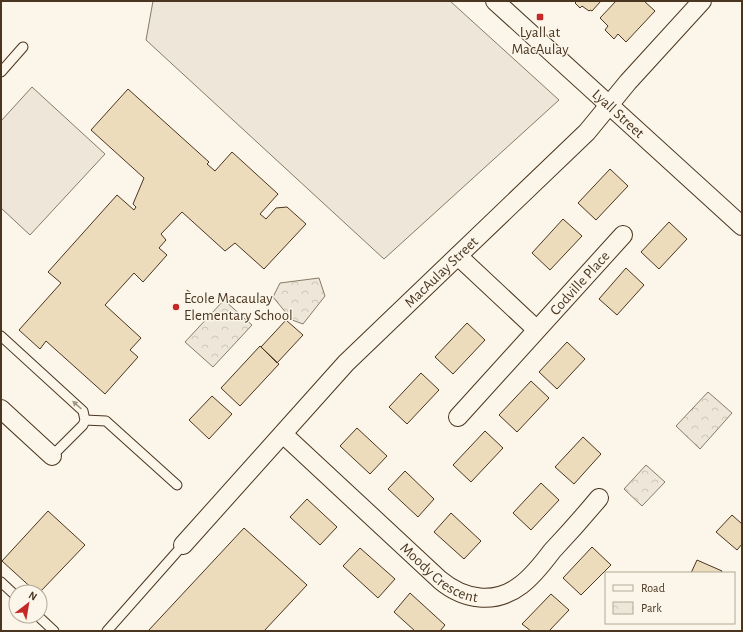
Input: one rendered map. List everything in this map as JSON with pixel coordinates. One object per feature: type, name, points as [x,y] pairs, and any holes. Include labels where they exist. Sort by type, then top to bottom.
[{"type":"street","name":"Lyall Street","points":[[495,1],[742,226]]},
{"type":"street","name":"MacAulay Street","points":[[183,545],[355,355],[587,132],[609,105],[702,1]]},
{"type":"street","name":"Codville Place","points":[[458,416],[623,235]]},
{"type":"street","points":[[458,256],[536,329]]},
{"type":"street","points":[[1,409],[52,456]]},
{"type":"street","name":"Moody Crescent","points":[[282,434],[440,580],[458,593],[468,597],[496,597],[513,591],[522,584],[599,498]]},
{"type":"lane","points":[[1,72],[23,47]]},
{"type":"lane","points":[[1,336],[83,411],[85,420],[83,425],[52,456]]},
{"type":"lane","points":[[85,420],[106,421],[177,485]]},
{"type":"lane","points":[[107,631],[183,545]]},
{"type":"lane","points":[[47,624],[54,631]]},
{"type":"green space","points":[[153,1],[450,1],[559,100],[384,259],[146,40]]},
{"type":"green space","points":[[32,87],[105,154],[30,235],[1,208],[1,121]]},
{"type":"green space","points":[[319,278],[325,296],[303,324],[292,320],[273,297],[280,283]]},
{"type":"green space","points":[[224,300],[252,325],[213,367],[185,342]]},
{"type":"green space","points":[[708,392],[732,413],[700,449],[676,426]]},
{"type":"green space","points":[[646,465],[665,482],[642,506],[624,489]]},
{"type":"building","points":[[577,1],[601,1],[592,11],[589,11],[582,6],[580,8],[575,3]]},
{"type":"building","points":[[616,1],[644,1],[655,11],[626,42],[618,34],[614,39],[605,30],[608,26],[600,18]]},
{"type":"building","points":[[128,89],[209,162],[207,164],[215,171],[232,152],[278,194],[260,214],[266,219],[276,208],[287,207],[306,224],[264,269],[235,243],[225,251],[182,212],[161,234],[166,240],[159,248],[167,255],[143,282],[134,273],[105,305],[141,338],[130,350],[138,357],[105,394],[46,341],[40,349],[19,330],[61,283],[48,272],[117,195],[134,210],[136,207],[133,204],[144,178],[91,130]]},
{"type":"building","points":[[610,169],[628,186],[596,220],[578,203]]},
{"type":"building","points":[[563,219],[582,236],[550,270],[532,253]]},
{"type":"building","points":[[669,222],[687,239],[659,269],[641,252]]},
{"type":"building","points":[[626,268],[644,285],[617,315],[599,299]]},
{"type":"building","points":[[286,320],[303,335],[277,363],[261,347]]},
{"type":"building","points":[[467,323],[485,340],[453,374],[435,357]]},
{"type":"building","points":[[567,342],[585,359],[557,389],[539,372]]},
{"type":"building","points":[[260,346],[279,364],[240,406],[221,388]]},
{"type":"building","points":[[421,373],[439,390],[407,424],[389,407]]},
{"type":"building","points":[[531,381],[549,398],[517,432],[499,415]]},
{"type":"building","points":[[212,396],[232,414],[209,439],[189,420]]},
{"type":"building","points":[[357,428],[387,456],[370,474],[340,446]]},
{"type":"building","points":[[485,431],[503,448],[471,482],[453,465]]},
{"type":"building","points":[[583,437],[601,454],[574,484],[555,467]]},
{"type":"building","points":[[405,471],[434,499],[418,517],[388,489]]},
{"type":"building","points":[[541,483],[559,500],[531,530],[513,513]]},
{"type":"building","points":[[307,499],[337,527],[320,545],[290,517]]},
{"type":"building","points":[[48,511],[85,545],[48,584],[27,584],[2,561]]},
{"type":"building","points":[[451,513],[481,541],[464,559],[434,532]]},
{"type":"building","points":[[732,515],[742,524],[742,544],[737,550],[716,532]]},
{"type":"building","points":[[244,528],[307,585],[264,631],[148,631]]},
{"type":"building","points":[[592,547],[611,565],[581,595],[563,578]]},
{"type":"building","points":[[360,548],[395,579],[378,598],[343,566]]},
{"type":"building","points":[[697,560],[722,571],[722,572],[691,572]]},
{"type":"building","points":[[410,593],[445,625],[440,631],[415,631],[394,612]]},
{"type":"building","points":[[551,594],[569,610],[549,631],[531,631],[522,624]]},
{"type":"place","name":"Lyall at MacAulay","points":[[540,17]]},
{"type":"place","name":"Ècole Macaulay Elementary School","points":[[176,307]]}]
